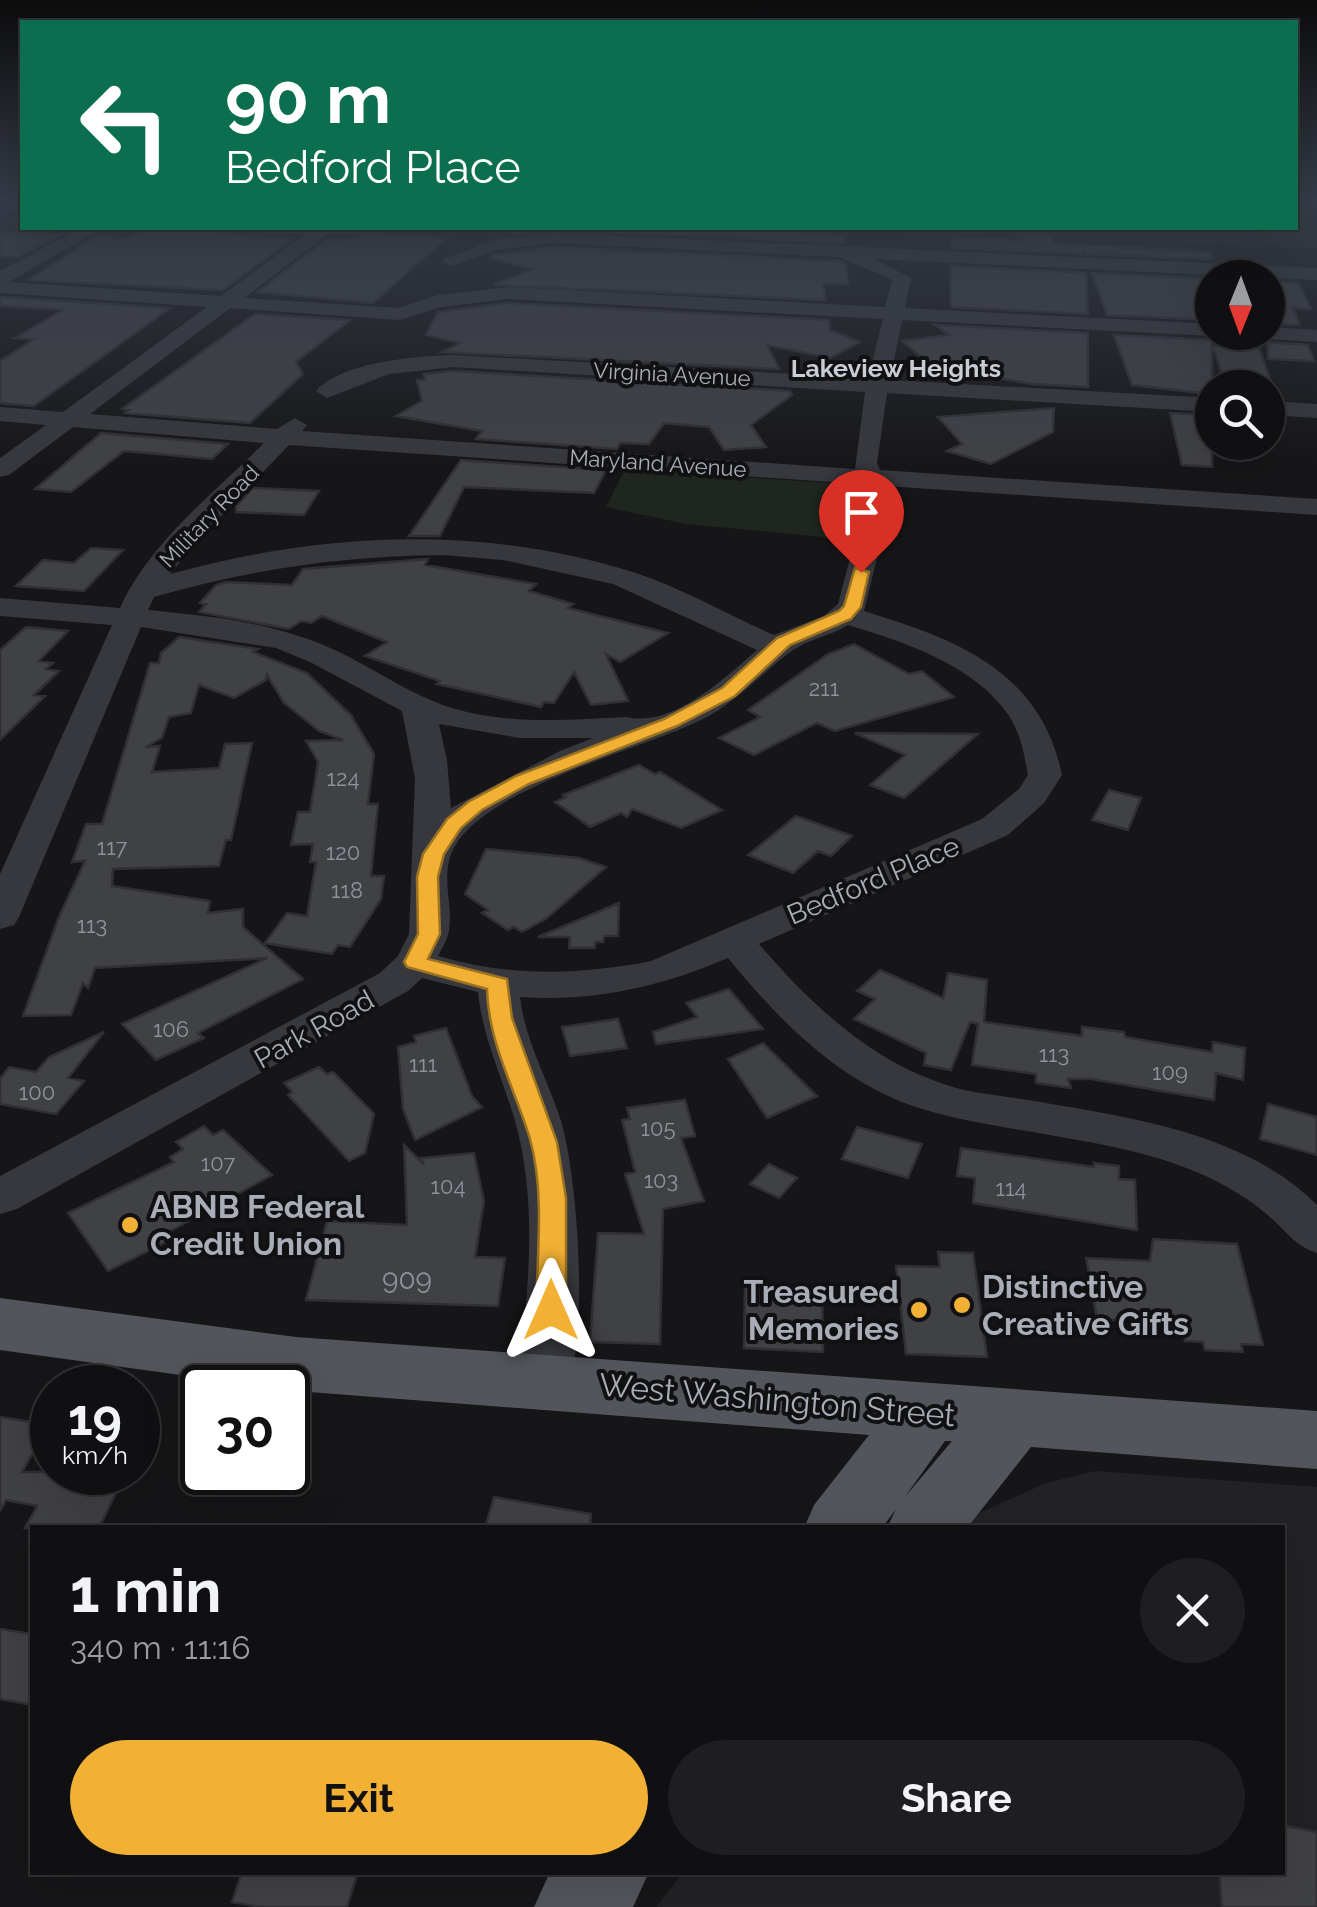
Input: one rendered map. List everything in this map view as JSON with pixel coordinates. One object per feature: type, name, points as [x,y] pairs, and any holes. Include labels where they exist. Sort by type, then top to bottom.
[{"type":"main road","name":"West Washington Street","points":[[0,1324],[296,1364],[1317,1440]]},
{"type":"main road","points":[[842,1525],[927,1412]]},
{"type":"main road","points":[[925,1525],[1014,1418]]},
{"type":"main road","points":[[578,1907],[604,1875]]},
{"type":"street","points":[[30,289],[227,302],[391,334],[430,362]]},
{"type":"street","points":[[0,470],[244,289]]},
{"type":"street","name":"Military Road","points":[[0,916],[134,605],[188,534],[316,402],[391,334],[427,289]]},
{"type":"street","points":[[481,289],[490,293]]},
{"type":"street","points":[[865,289],[889,327]]},
{"type":"street","points":[[434,854],[454,824],[475,806],[572,758],[670,722],[728,692],[776,647],[845,615],[852,607],[878,501],[865,463],[869,429],[889,327],[910,289]]},
{"type":"street","points":[[391,334],[438,301],[490,293],[808,309],[902,332],[938,322],[988,318],[1195,329]]},
{"type":"street","points":[[808,309],[860,324],[889,327],[988,318]]},
{"type":"street","name":"Virginia Avenue","points":[[316,402],[372,372],[430,362],[786,381],[889,327],[978,391],[1195,404]]},
{"type":"street","points":[[1285,334],[1317,336]]},
{"type":"street","points":[[786,381],[828,392],[869,429],[874,446],[899,464],[967,484]]},
{"type":"street","points":[[751,470],[813,460],[913,400],[978,391]]},
{"type":"street","points":[[316,402],[317,418],[324,426],[368,444]]},
{"type":"street","points":[[1285,409],[1317,411]]},
{"type":"street","name":"Maryland Avenue","points":[[0,414],[368,444],[1317,507]]},
{"type":"street","points":[[134,605],[237,565],[326,550],[408,547],[495,552],[545,558],[623,578],[776,647]]},
{"type":"street","points":[[0,607],[134,605],[286,642],[351,668],[416,706],[445,716],[525,727],[622,727],[670,722]]},
{"type":"street","name":"Bedford Place","points":[[415,962],[498,984],[568,987],[660,972],[995,827],[1032,796],[1046,775],[1039,733],[1027,712],[1006,690],[938,648],[845,615]]},
{"type":"street","points":[[415,962],[429,934],[428,877],[434,854],[434,768],[428,736],[416,706]]},
{"type":"street","points":[[734,940],[812,1024],[854,1058],[888,1078],[960,1104],[1143,1136],[1190,1151],[1235,1171],[1278,1197],[1317,1234]]},
{"type":"street","name":"Park Road","points":[[0,1197],[385,990],[415,962]]},
{"type":"street","points":[[498,984],[500,1018],[544,1142],[552,1198],[551,1310],[545,1381]]},
{"type":"shaded area","points":[[625,469],[843,487],[846,539],[686,524],[606,507]]},
{"type":"shaded area","points":[[1096,1471],[1317,1487],[1317,1907],[656,1907],[681,1875],[1285,1875],[1285,1525],[952,1525],[1046,1483]]},
{"type":"building","points":[[262,289],[389,289],[373,303],[258,292]]},
{"type":"building","points":[[582,289],[824,289],[826,300]]},
{"type":"building","points":[[951,289],[1087,289],[1088,314],[951,307]]},
{"type":"building","points":[[1098,289],[1195,289],[1195,319],[1107,315]]},
{"type":"building","points":[[1285,289],[1301,289],[1311,309],[1293,308],[1300,325],[1285,325]]},
{"type":"building","points":[[0,297],[170,308],[34,406],[0,403],[0,361],[34,339],[15,338],[63,310],[0,306]]},
{"type":"building","points":[[508,303],[829,320],[830,330],[860,342],[830,358],[767,345],[779,369],[442,352],[460,343],[426,335],[438,312]]},
{"type":"building","points":[[255,314],[350,320],[296,362],[303,374],[250,423],[125,413],[129,410],[122,409]]},
{"type":"building","points":[[935,325],[1088,333],[1088,387],[1033,384],[933,367],[902,341],[949,335]]},
{"type":"building","points":[[1114,335],[1195,339],[1195,350],[1212,350],[1212,370],[1195,370],[1195,392],[1132,385]]},
{"type":"building","points":[[1285,343],[1308,345],[1314,361],[1268,359],[1268,350],[1285,350]]},
{"type":"building","points":[[1214,350],[1260,350],[1267,370],[1220,370]]},
{"type":"building","points":[[453,371],[790,391],[792,395],[751,425],[766,447],[724,450],[709,427],[664,423],[649,444],[620,443],[617,449],[476,439],[482,431],[396,416],[422,401],[417,380],[425,380],[424,374]]},
{"type":"building","points":[[1054,408],[1053,432],[991,464],[947,451],[962,444],[938,417]]},
{"type":"building","points":[[1170,413],[1195,414],[1195,460],[1212,460],[1212,467],[1182,465]]},
{"type":"building","points":[[101,433],[228,444],[212,459],[124,451],[71,492],[35,489]]},
{"type":"building","points":[[461,460],[606,470],[594,493],[464,487],[440,536],[409,536]]},
{"type":"building","points":[[253,488],[319,491],[304,515],[236,512],[236,506]]},
{"type":"building","points":[[91,548],[123,550],[84,591],[16,586],[43,560],[74,563]]},
{"type":"building","points":[[428,559],[425,565],[536,584],[529,591],[573,604],[568,608],[668,633],[620,662],[606,654],[628,701],[591,705],[574,672],[554,703],[544,702],[541,707],[437,684],[440,681],[365,656],[387,642],[322,616],[311,623],[301,621],[289,629],[199,612],[206,604],[200,603],[216,585],[226,582],[292,585],[303,569]]},
{"type":"building","points":[[26,627],[68,631],[39,661],[53,663],[46,669],[59,671],[34,695],[45,696],[0,740],[0,650]]},
{"type":"building","points":[[179,637],[258,649],[253,652],[307,673],[351,715],[374,754],[368,804],[378,804],[371,876],[384,876],[381,899],[350,947],[338,945],[332,954],[265,943],[287,913],[307,916],[316,862],[310,862],[313,844],[291,845],[298,812],[310,812],[318,762],[306,741],[343,740],[319,731],[284,703],[267,675],[266,680],[234,698],[199,685],[191,713],[169,717],[162,738],[146,747],[160,746],[152,772],[219,768],[225,744],[252,743],[231,840],[226,840],[219,866],[113,869],[112,886],[210,901],[208,913],[243,909],[243,927],[303,979],[198,1033],[204,1038],[156,1060],[122,1024],[267,958],[95,968],[88,988],[83,983],[71,1015],[23,1016],[58,919],[85,861],[72,862],[86,824],[102,824],[150,663],[159,663],[161,653]]},
{"type":"building","points":[[854,644],[909,674],[922,671],[954,697],[835,731],[817,723],[754,755],[719,738],[760,717],[748,710],[828,654]]},
{"type":"building","points":[[855,733],[978,734],[904,798],[870,785],[905,755]]},
{"type":"building","points":[[639,765],[655,774],[660,772],[722,810],[681,828],[632,809],[627,817],[621,813],[590,827],[555,802],[566,797],[563,795]]},
{"type":"building","points":[[1109,790],[1141,798],[1128,830],[1092,820]]},
{"type":"building","points":[[796,816],[852,836],[831,856],[818,851],[793,873],[748,855]]},
{"type":"building","points":[[486,849],[579,858],[606,867],[547,918],[522,932],[514,927],[508,930],[482,913],[488,910],[465,894]]},
{"type":"building","points":[[619,903],[618,936],[604,936],[603,942],[595,942],[595,948],[569,948],[570,937],[538,937]]},
{"type":"building","points":[[880,970],[943,998],[948,973],[987,980],[984,1022],[1082,1036],[1082,1027],[1124,1032],[1125,1037],[1212,1052],[1213,1042],[1245,1048],[1243,1080],[1216,1073],[1214,1100],[1091,1079],[1068,1079],[1071,1088],[1036,1083],[1036,1074],[972,1065],[978,1024],[970,1022],[951,1070],[924,1065],[926,1053],[854,1019],[875,999],[857,991]]},
{"type":"building","points":[[729,989],[763,1029],[656,1044],[653,1032],[697,1017],[686,1003]]},
{"type":"building","points":[[618,1019],[627,1048],[570,1056],[562,1027]]},
{"type":"building","points":[[446,1028],[472,1096],[482,1107],[415,1140],[403,1109],[398,1047],[416,1042],[414,1036]]},
{"type":"building","points":[[104,1032],[68,1078],[84,1081],[56,1114],[0,1104],[0,1079],[9,1067],[36,1072],[49,1057]]},
{"type":"building","points":[[763,1043],[817,1096],[767,1118],[728,1059]]},
{"type":"building","points":[[319,1067],[327,1074],[333,1072],[374,1114],[365,1153],[349,1161],[288,1095],[292,1092],[284,1083]]},
{"type":"building","points":[[685,1100],[695,1136],[681,1138],[704,1201],[663,1209],[660,1344],[590,1342],[598,1233],[644,1234],[625,1174],[635,1172],[622,1120],[630,1119],[627,1108]]},
{"type":"building","points":[[1268,1104],[1317,1117],[1317,1155],[1260,1139]]},
{"type":"building","points":[[204,1126],[213,1135],[223,1130],[272,1175],[165,1234],[170,1240],[108,1271],[68,1213],[174,1162],[170,1157],[183,1149],[176,1142]]},
{"type":"building","points":[[857,1127],[922,1144],[908,1178],[842,1159]]},
{"type":"building","points":[[404,1145],[424,1164],[421,1158],[474,1153],[484,1201],[475,1257],[505,1258],[498,1306],[306,1300],[327,1221],[407,1225]]},
{"type":"building","points":[[961,1148],[1094,1167],[1094,1163],[1119,1166],[1119,1179],[1135,1180],[1137,1230],[973,1203],[975,1178],[957,1176]]},
{"type":"building","points":[[769,1164],[797,1178],[779,1198],[750,1184]]},
{"type":"building","points":[[1153,1239],[1237,1244],[1263,1345],[1241,1344],[1243,1352],[1205,1350],[1203,1342],[1185,1341],[1182,1324],[1097,1319],[1086,1258],[1150,1261]]},
{"type":"building","points":[[938,1252],[973,1253],[987,1357],[906,1354],[896,1266],[940,1267]]},
{"type":"building","points":[[745,1285],[822,1289],[823,1352],[744,1348]]},
{"type":"building","points":[[0,1417],[30,1422],[30,1458],[22,1472],[30,1472],[30,1495],[115,1495],[100,1525],[25,1528],[37,1506],[6,1500],[0,1511]]},
{"type":"building","points":[[494,1497],[591,1514],[590,1525],[486,1525]]},
{"type":"building","points":[[0,1629],[30,1634],[30,1705],[0,1699]]},
{"type":"building","points":[[1285,1826],[1317,1832],[1317,1907],[1222,1907],[1219,1875],[1285,1875]]},
{"type":"building","points":[[241,1875],[357,1875],[347,1907],[260,1907],[232,1902]]},
{"type":"place","name":"ABNB Federal Credit Union","points":[[130,1225]]},
{"type":"place","name":"Distinctive Creative Gifts","points":[[962,1305]]},
{"type":"place","name":"Treasured Memories","points":[[919,1310]]},
{"type":"district","name":"Lakeview Heights","points":[[896,368]]},
{"type":"route","points":[[551,1310],[552,1198],[544,1142],[500,1018],[498,984],[415,962],[429,934],[428,877],[434,854],[454,824],[475,806],[572,758],[689,714],[728,692],[776,647],[845,615],[852,607],[861,572]]}]
